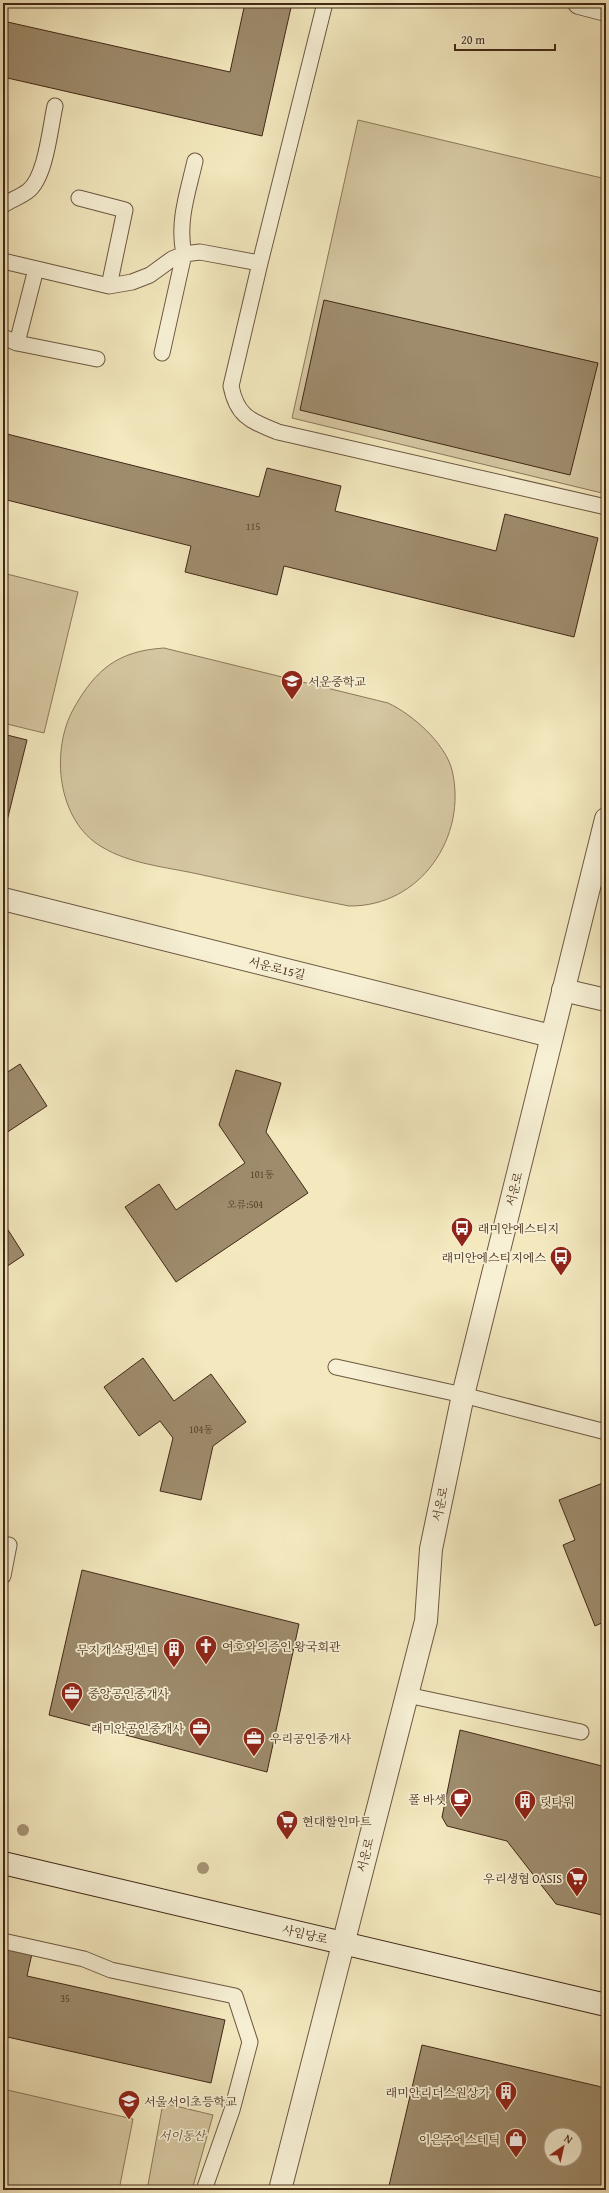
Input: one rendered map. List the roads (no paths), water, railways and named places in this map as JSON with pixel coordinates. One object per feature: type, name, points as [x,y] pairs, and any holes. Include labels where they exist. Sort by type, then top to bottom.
[{"type":"street","points":[[579,3],[606,10]]},
{"type":"street","name":"서운로","points":[[280,2190],[426,1621],[431,1549],[463,1395],[606,819]]},
{"type":"street","name":"서운로15길","points":[[3,899],[551,1036]]},
{"type":"street","points":[[564,990],[606,1000]]},
{"type":"street","name":"사임당로","points":[[3,1863],[605,2005]]},
{"type":"lane","points":[[325,3],[231,386],[233,397],[246,418],[278,432],[606,507]]},
{"type":"lane","points":[[3,205],[28,191],[35,182],[42,167],[55,106]]},
{"type":"lane","points":[[162,353],[184,254],[181,239],[181,222],[195,161]]},
{"type":"lane","points":[[79,198],[125,210],[108,286]]},
{"type":"lane","points":[[3,261],[108,286],[132,282],[150,275],[172,260],[184,254],[200,252],[260,263]]},
{"type":"lane","points":[[36,269],[10,340],[97,359]]},
{"type":"lane","points":[[336,1366],[463,1395],[606,1432]]},
{"type":"lane","points":[[3,1576],[9,1545]]},
{"type":"lane","points":[[407,1695],[581,1732]]},
{"type":"lane","points":[[3,1941],[84,1959],[111,1970],[235,1996],[250,2042],[232,2110],[204,2190]]},
{"type":"place","name":"서운중학교","points":[[292,700]]},
{"type":"place","name":"래미안에스티지","points":[[462,1248]]},
{"type":"place","name":"래미안에스티지에스","points":[[561,1276]]},
{"type":"place","name":"여호와의증인 왕국회관","points":[[206,1666]]},
{"type":"place","name":"무지개쇼핑센터","points":[[174,1668]]},
{"type":"place","name":"중앙공인중개사","points":[[72,1712]]},
{"type":"place","name":"래미안공인중개사","points":[[200,1748]]},
{"type":"place","name":"우리공인중개사","points":[[254,1758]]},
{"type":"place","name":"폴 바셋","points":[[461,1818]]},
{"type":"place","name":"릿타워","points":[[525,1820]]},
{"type":"place","name":"현대할인마트","points":[[287,1840]]},
{"type":"place","name":"우리생협 OASIS","points":[[577,1898]]},
{"type":"place","name":"래미안리더스원상가","points":[[506,2112]]},
{"type":"place","name":"서울서이초등학교","points":[[129,2120]]},
{"type":"place","name":"이은주에스테틱","points":[[516,2158]]},
{"type":"park label","name":"서이동산","points":[[182,2135]]}]
